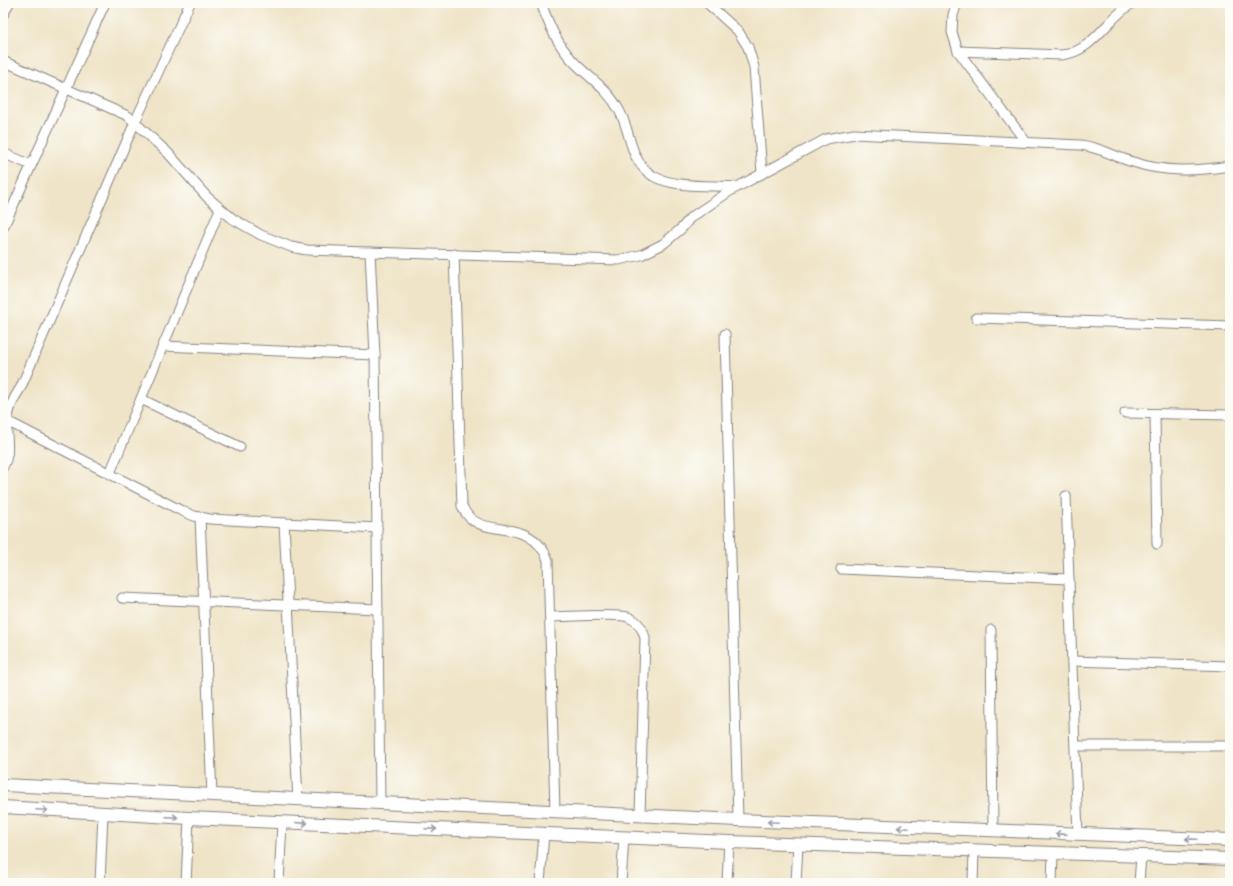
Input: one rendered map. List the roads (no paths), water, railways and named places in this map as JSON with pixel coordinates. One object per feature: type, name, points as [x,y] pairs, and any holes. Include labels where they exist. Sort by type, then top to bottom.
[{"type":"street","points":[[3,15],[9,3]]},
{"type":"street","points":[[3,228],[104,3]]},
{"type":"street","points":[[3,467],[9,453],[7,402],[21,386],[135,122],[190,3]]},
{"type":"street","points":[[541,3],[552,32],[565,52],[578,67],[600,85],[613,100],[624,122],[631,149],[644,169],[652,175],[669,183],[737,187]]},
{"type":"street","points":[[707,3],[738,31],[752,57],[755,77],[762,173]]},
{"type":"street","points":[[957,3],[952,23],[953,39],[958,51],[1026,142]]},
{"type":"street","points":[[958,51],[1062,54],[1075,52],[1084,47],[1124,8],[1133,3]]},
{"type":"street","points":[[3,61],[128,116],[168,153],[220,209],[252,230],[291,247],[307,250],[618,260],[630,258],[652,251],[663,244],[682,228],[690,218],[737,187],[826,139],[844,135],[864,134],[1091,146],[1134,163],[1159,169],[1200,170],[1230,166]]},
{"type":"street","points":[[3,154],[31,165]]},
{"type":"street","points":[[110,474],[220,209]]},
{"type":"street","points":[[370,252],[376,355],[380,803]]},
{"type":"street","points":[[454,254],[462,506],[467,516],[475,523],[523,533],[532,537],[539,543],[548,560],[554,812]]},
{"type":"street","points":[[976,318],[1230,326]]},
{"type":"street","points":[[725,334],[738,820]]},
{"type":"street","points":[[163,346],[376,355]]},
{"type":"street","points":[[141,399],[240,447]]},
{"type":"street","points":[[1125,413],[1230,415]]},
{"type":"street","points":[[1155,414],[1157,544]]},
{"type":"street","points":[[7,421],[180,510],[200,517],[377,528]]},
{"type":"street","points":[[1066,496],[1078,835]]},
{"type":"street","points":[[200,517],[212,795]]},
{"type":"street","points":[[284,523],[298,800]]},
{"type":"street","points":[[842,569],[1069,579]]},
{"type":"street","points":[[122,598],[378,609]]},
{"type":"street","points":[[550,618],[622,616],[634,620],[644,633],[640,816]]},
{"type":"street","points":[[991,630],[993,831]]},
{"type":"street","points":[[1072,662],[1230,666]]},
{"type":"street","points":[[1076,746],[1230,746]]},
{"type":"street","points":[[3,785],[640,816],[1230,840]]},
{"type":"street","points":[[3,807],[189,818],[730,842],[1230,859]]},
{"type":"street","points":[[502,832],[504,809]]},
{"type":"street","points":[[100,883],[103,813]]},
{"type":"street","points":[[186,883],[189,818]]},
{"type":"street","points":[[279,883],[282,822]]},
{"type":"street","points":[[932,829],[932,849]]},
{"type":"street","points":[[540,883],[544,833]]},
{"type":"street","points":[[622,883],[624,837]]},
{"type":"street","points":[[726,883],[730,842]]},
{"type":"street","points":[[796,883],[798,844]]},
{"type":"street","points":[[973,883],[974,851]]},
{"type":"street","points":[[1052,883],[1053,854]]},
{"type":"street","points":[[1139,883],[1140,856]]}]
